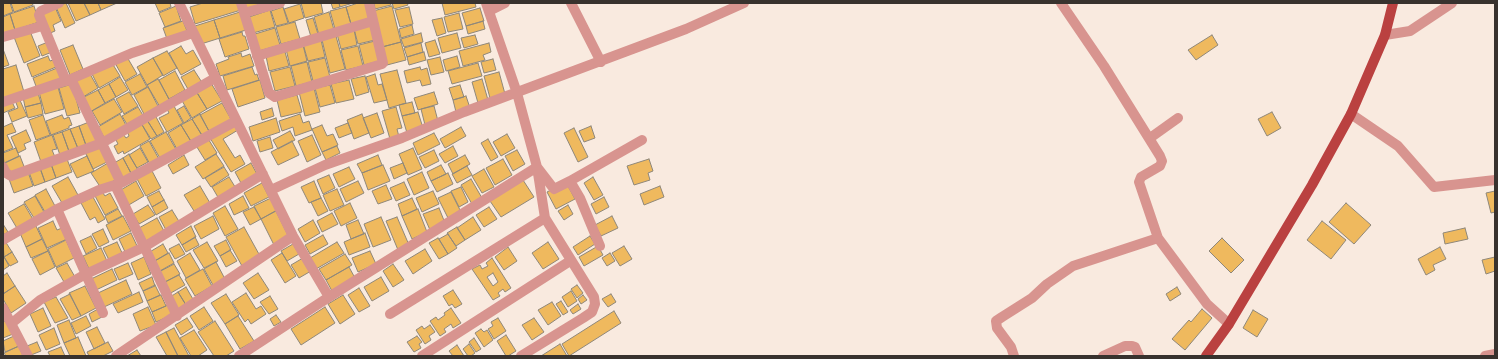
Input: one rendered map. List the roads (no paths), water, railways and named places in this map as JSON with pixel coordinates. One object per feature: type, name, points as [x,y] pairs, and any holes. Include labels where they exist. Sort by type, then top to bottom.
[{"type":"main road","points":[[1206,356],[1229,324],[1312,185],[1351,114],[1390,35],[1393,3]]},
{"type":"street","points":[[59,3],[39,13],[42,26],[68,80],[102,143],[144,246],[177,316]]},
{"type":"street","points":[[179,3],[214,78],[293,236],[329,297]]},
{"type":"street","points":[[280,3],[243,8],[269,93],[275,97],[384,63],[369,3]]},
{"type":"street","points":[[506,3],[488,7],[517,93],[537,167],[545,218],[570,261],[594,297],[595,304],[592,312],[527,354]]},
{"type":"street","points":[[571,3],[601,62]]},
{"type":"street","points":[[271,190],[325,165],[402,138],[601,62],[703,22],[744,3]]},
{"type":"street","points":[[1061,3],[1104,66],[1150,138],[1162,161],[1160,166],[1141,177],[1139,182],[1158,238],[1207,304],[1229,324]]},
{"type":"street","points":[[1390,35],[1410,31],[1452,3]]},
{"type":"street","points":[[257,56],[374,21]]},
{"type":"street","points":[[3,37],[42,26]]},
{"type":"street","points":[[3,102],[68,80],[132,53],[193,33]]},
{"type":"street","points":[[3,167],[8,175],[11,176],[102,143],[214,78]]},
{"type":"street","points":[[1351,114],[1398,146],[1434,187],[1495,180]]},
{"type":"street","points":[[1150,138],[1178,118]]},
{"type":"street","points":[[3,240],[57,209],[99,190],[118,184],[236,121]]},
{"type":"street","points":[[537,167],[554,189],[642,140]]},
{"type":"street","points":[[239,356],[329,297],[537,167]]},
{"type":"street","points":[[12,323],[40,300],[84,275],[144,246],[263,174]]},
{"type":"street","points":[[570,181],[580,198],[600,246]]},
{"type":"street","points":[[57,209],[84,275],[103,313]]},
{"type":"street","points":[[390,314],[545,218]]},
{"type":"street","points":[[116,356],[293,236]]},
{"type":"street","points":[[1014,356],[1011,347],[997,328],[996,322],[1073,266],[1102,255],[1158,238]]},
{"type":"street","points":[[422,356],[570,261]]},
{"type":"street","points":[[3,308],[28,356]]},
{"type":"street","points":[[1103,356],[1126,346],[1132,346],[1135,348],[1139,356]]},
{"type":"street","points":[[1485,356],[1495,354]]}]
